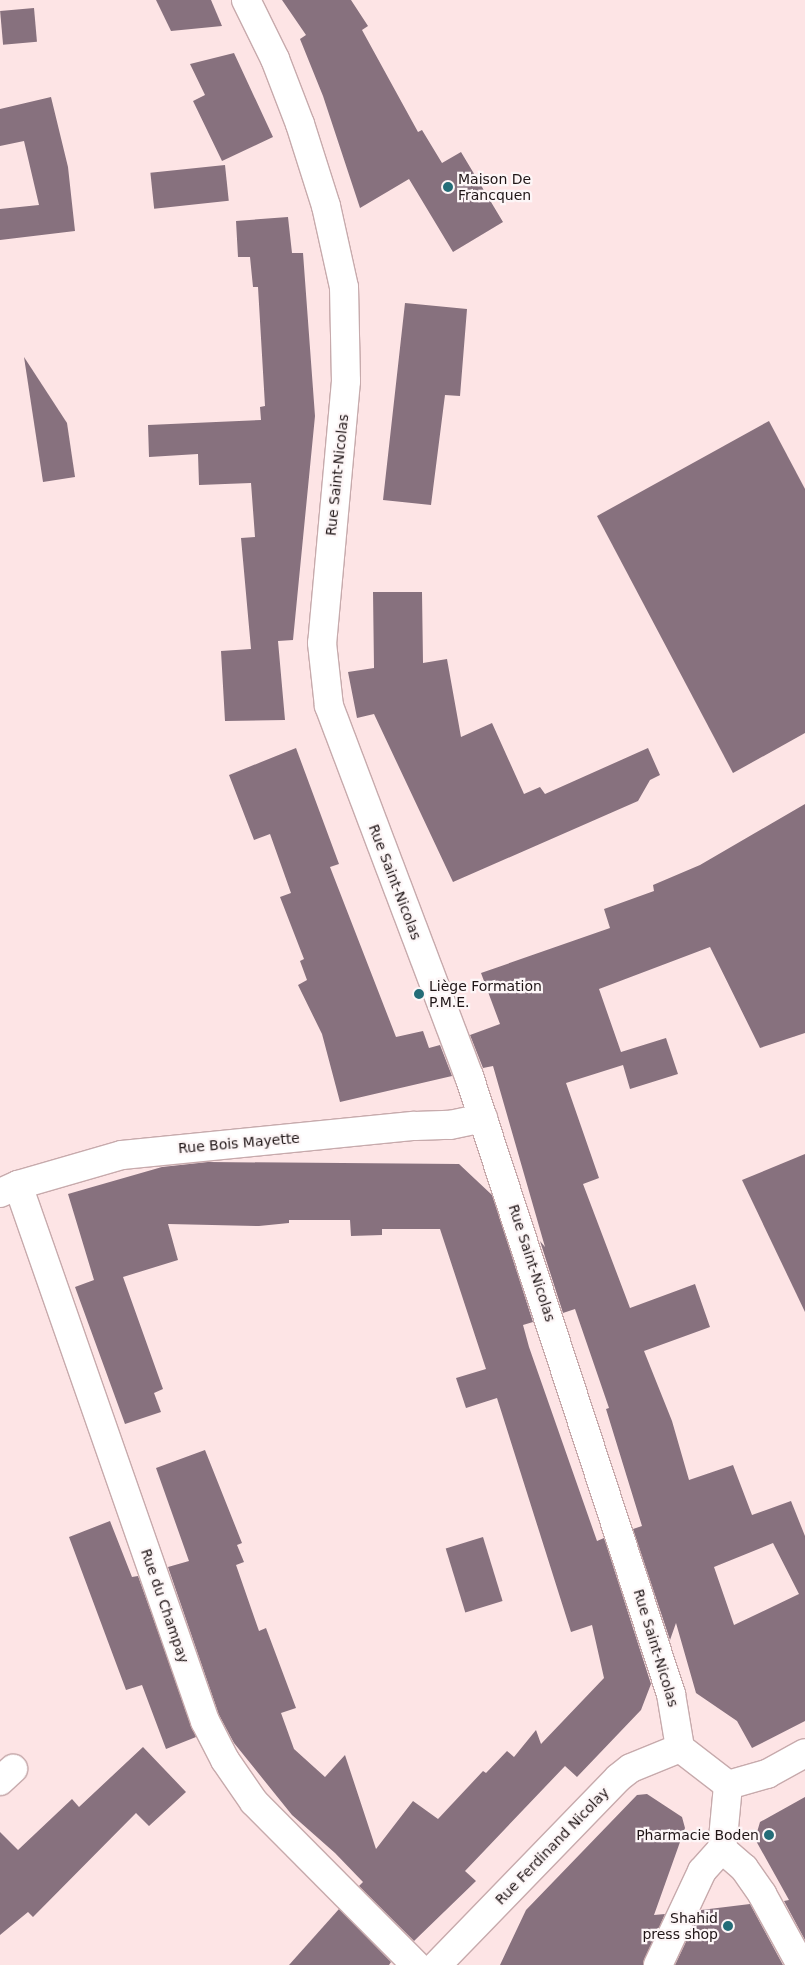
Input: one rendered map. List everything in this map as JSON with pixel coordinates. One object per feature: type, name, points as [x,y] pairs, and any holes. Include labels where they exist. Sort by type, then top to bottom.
[{"type":"street","name":"Rue Saint-Nicolas","points":[[246,0],[283,78],[315,169],[338,252],[345,302],[345,390],[322,643],[327,696],[337,731],[483,1118],[671,1694],[680,1748]]},
{"type":"street","name":"Rue Bois Mayette","points":[[9,1189],[130,1154],[415,1126],[450,1125],[483,1118]]},
{"type":"street","name":"Rue du Champay","points":[[9,1189],[213,1737],[254,1802],[416,1965]]},
{"type":"street","points":[[680,1748],[728,1785]]},
{"type":"street","name":"Rue Ferdinand Nicolay","points":[[437,1965],[618,1778],[631,1768],[680,1748]]},
{"type":"street","points":[[728,1785],[767,1774],[805,1753]]},
{"type":"street","points":[[658,1965],[702,1871],[722,1849],[728,1785]]},
{"type":"street","points":[[722,1849],[744,1868],[762,1894],[802,1965]]},
{"type":"building","points":[[156,0],[211,0],[222,26],[171,31]]},
{"type":"building","points":[[282,0],[351,0],[368,26],[362,30],[418,132],[422,130],[442,163],[461,152],[503,222],[453,252],[409,179],[360,208],[323,96],[300,39],[306,35]]},
{"type":"building","points":[[34,8],[37,42],[3,45],[0,11]]},
{"type":"building","points":[[234,53],[273,137],[222,161],[193,101],[205,95],[190,64]]},
{"type":"building","points":[[51,97],[68,167],[75,231],[0,240],[0,209],[39,205],[24,141],[0,146],[0,109]]},
{"type":"building","points":[[225,165],[229,201],[154,209],[150,173]]},
{"type":"building","points":[[288,217],[292,253],[303,253],[315,416],[293,640],[278,641],[285,720],[225,721],[221,651],[251,649],[241,538],[255,537],[251,483],[199,485],[198,454],[149,457],[148,425],[261,420],[260,407],[265,406],[258,287],[253,287],[250,257],[238,257],[236,221]]},
{"type":"building","points":[[405,303],[467,309],[460,396],[445,395],[431,505],[383,500]]},
{"type":"building","points":[[24,357],[67,423],[75,477],[43,482]]},
{"type":"building","points":[[769,421],[805,489],[805,733],[733,773],[597,516]]},
{"type":"building","points":[[373,592],[422,592],[423,663],[447,659],[461,737],[492,723],[524,794],[540,787],[545,794],[648,748],[660,775],[650,780],[638,801],[453,882],[374,714],[357,718],[348,672],[374,668]]},
{"type":"building","points":[[296,748],[339,864],[330,867],[396,1037],[423,1031],[429,1048],[440,1045],[452,1076],[340,1102],[322,1034],[298,985],[307,980],[300,961],[304,959],[280,897],[291,893],[270,834],[254,840],[229,775]]},
{"type":"building","points":[[805,804],[805,1033],[760,1048],[710,947],[599,989],[621,1052],[666,1038],[678,1074],[630,1089],[623,1065],[566,1083],[599,1178],[583,1184],[630,1308],[695,1284],[710,1327],[644,1351],[672,1421],[689,1480],[733,1465],[752,1515],[791,1501],[805,1536],[805,1721],[752,1748],[737,1721],[696,1693],[676,1623],[670,1640],[633,1529],[642,1526],[606,1409],[609,1408],[575,1309],[563,1313],[540,1241],[545,1247],[493,1066],[483,1068],[470,1035],[500,1024],[481,973],[610,928],[604,909],[654,891],[653,885],[700,865]],"holes":[[[773,1543],[799,1594],[734,1625],[714,1567]]]},
{"type":"building","points":[[805,1154],[805,1312],[742,1180]]},
{"type":"building","points":[[208,1162],[459,1164],[492,1195],[533,1322],[523,1325],[529,1347],[597,1541],[604,1538],[651,1684],[641,1710],[577,1777],[565,1766],[465,1871],[476,1881],[414,1941],[359,1886],[363,1882],[335,1853],[292,1815],[234,1743],[219,1715],[168,1567],[189,1561],[156,1468],[205,1450],[242,1543],[237,1545],[244,1562],[236,1565],[259,1631],[266,1628],[296,1708],[281,1713],[294,1749],[325,1777],[345,1755],[376,1849],[413,1801],[438,1819],[483,1771],[486,1773],[507,1751],[514,1757],[536,1730],[541,1744],[604,1678],[592,1625],[571,1632],[497,1398],[466,1408],[456,1378],[486,1369],[440,1229],[382,1229],[382,1235],[351,1236],[350,1220],[289,1220],[289,1223],[259,1226],[168,1224],[178,1260],[123,1277],[163,1389],[154,1393],[161,1412],[125,1424],[75,1287],[94,1280],[68,1194],[162,1167]]},
{"type":"building","points":[[110,1521],[132,1577],[138,1576],[196,1737],[166,1749],[142,1685],[126,1690],[69,1537]]},
{"type":"building","points":[[483,1537],[503,1601],[465,1612],[446,1548]]},
{"type":"building","points":[[143,1747],[186,1792],[149,1826],[136,1813],[33,1917],[28,1912],[0,1935],[0,1832],[18,1850],[72,1799],[79,1807]]},
{"type":"building","points":[[647,1794],[682,1817],[685,1828],[654,1915],[665,1914],[643,1965],[500,1965],[526,1910],[637,1795]]},
{"type":"building","points":[[805,1797],[805,1940],[784,1901],[789,1900],[755,1839],[760,1822]]},
{"type":"building","points":[[750,1904],[783,1965],[675,1965],[701,1910]]},
{"type":"building","points":[[339,1909],[391,1962],[389,1965],[289,1965]]},
{"type":"place","name":"Maison De Francquen","points":[[448,187]]},
{"type":"place","name":"Liège Formation P.M.E.","points":[[419,994]]},
{"type":"place","name":"Pharmacie Boden","points":[[769,1835]]},
{"type":"place","name":"Shahid press shop","points":[[728,1926]]}]
